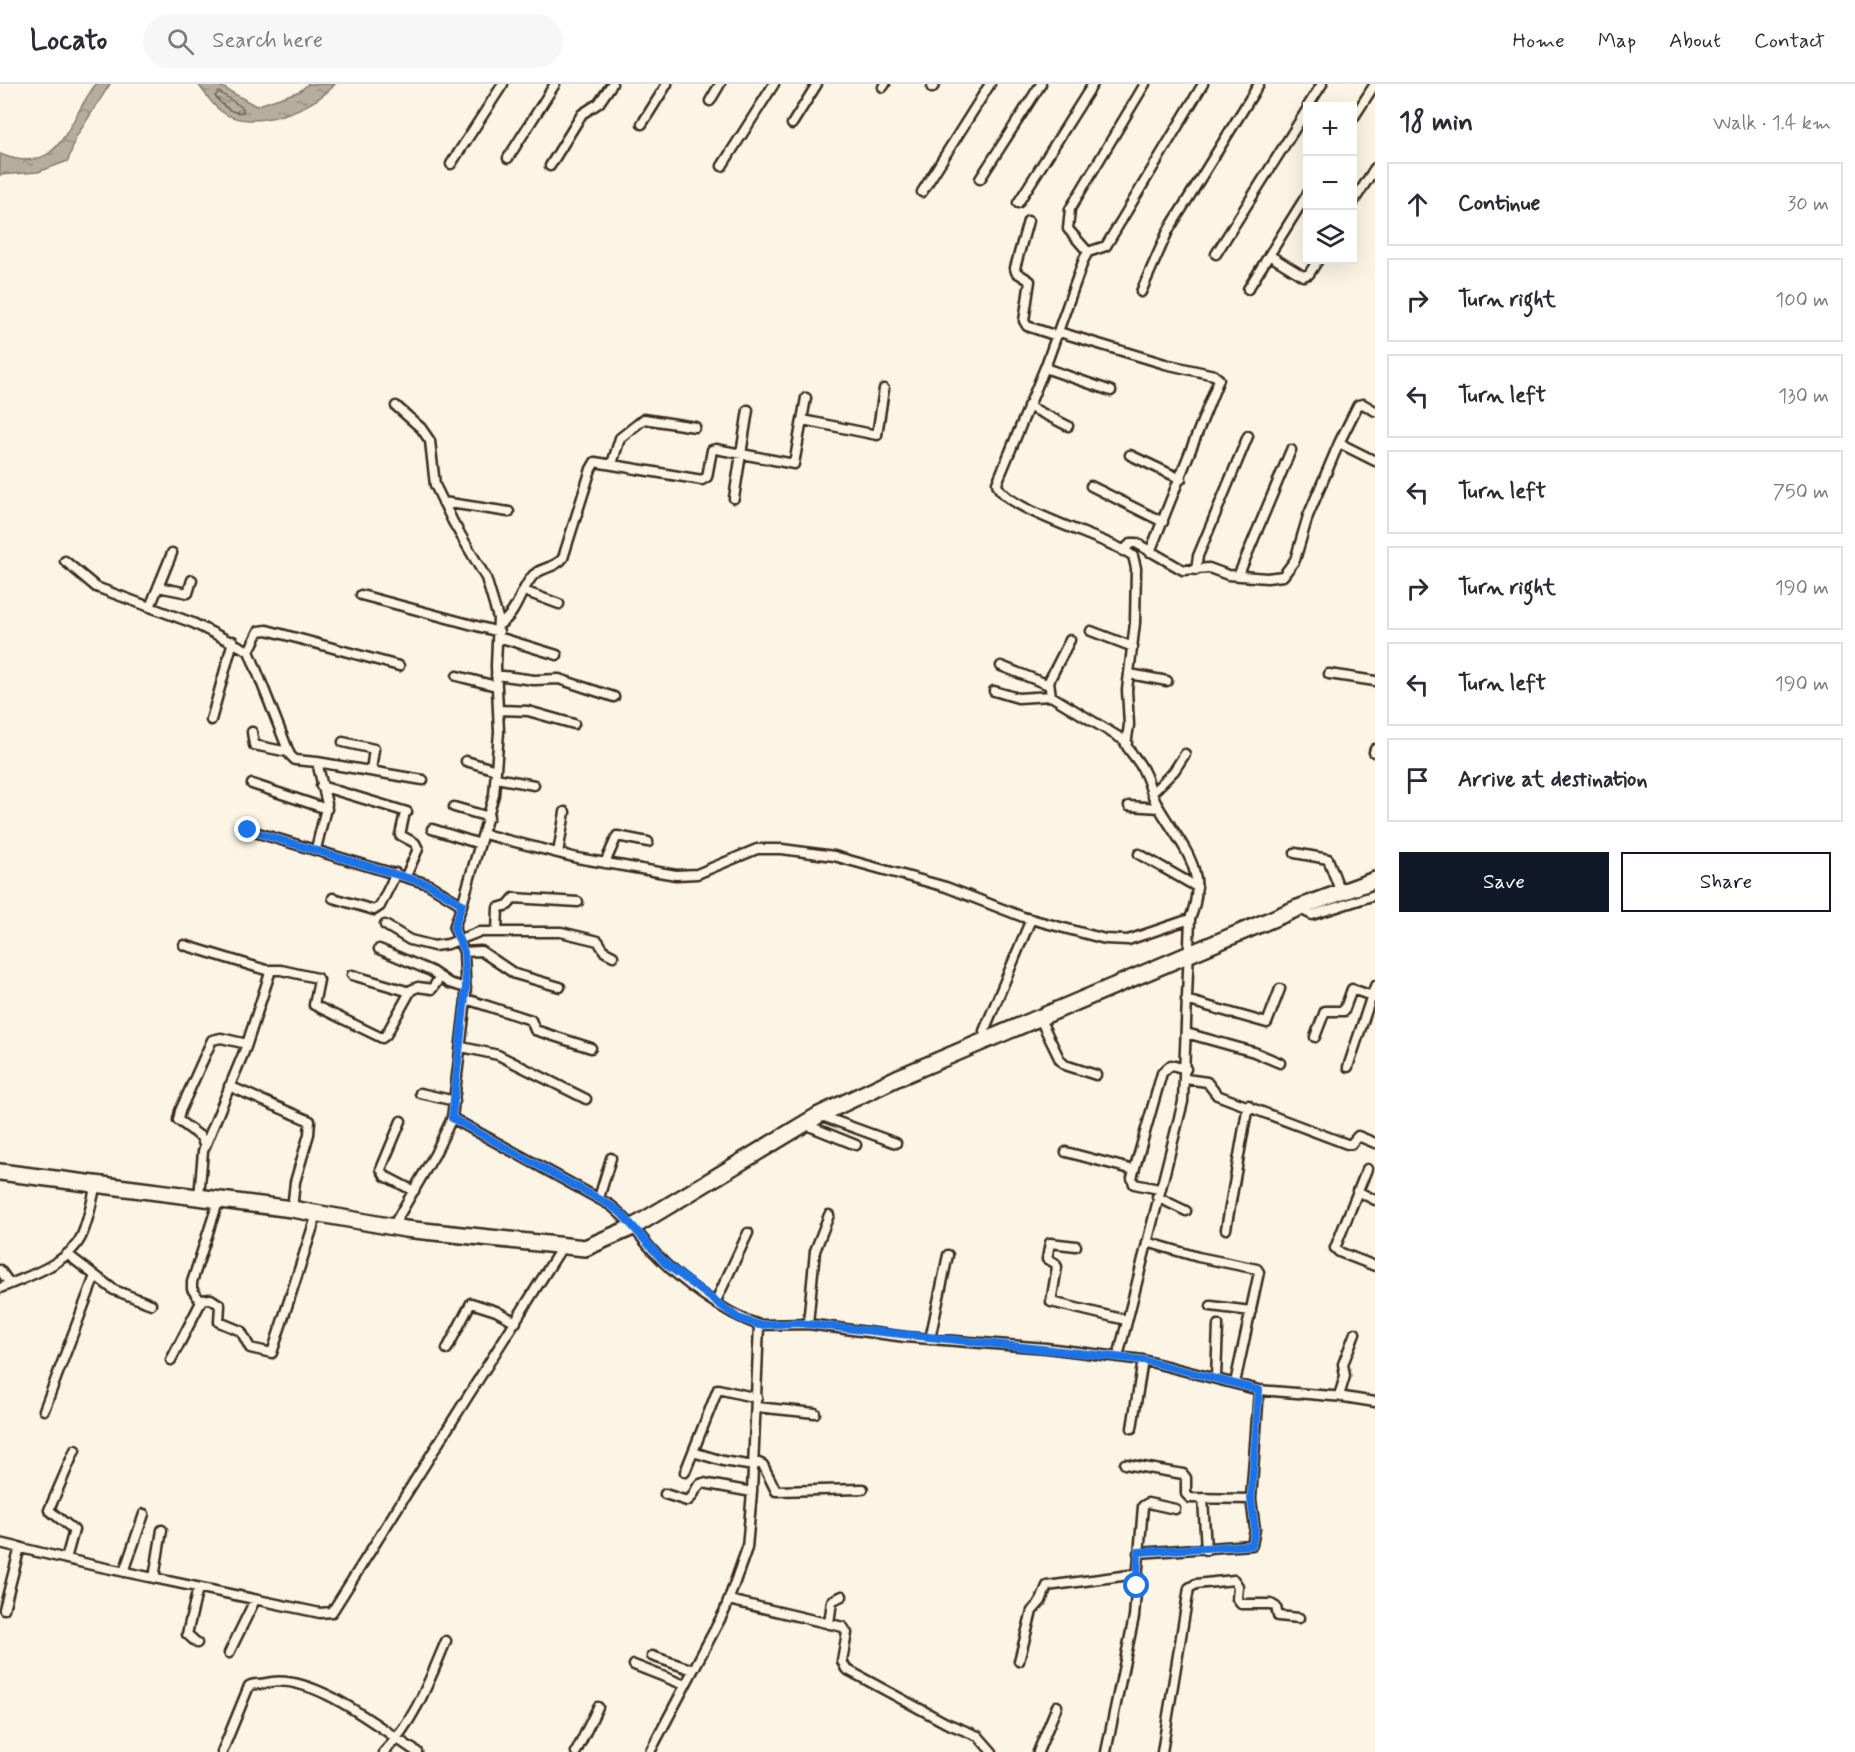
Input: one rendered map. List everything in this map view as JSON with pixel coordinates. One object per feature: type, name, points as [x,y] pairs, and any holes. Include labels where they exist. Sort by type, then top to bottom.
[{"type":"highway","points":[[0,1172],[292,1209],[393,1227],[585,1248],[633,1227],[819,1115],[985,1037],[1040,1017],[1298,908],[1375,880]]},
{"type":"street","points":[[451,164],[503,84]]},
{"type":"street","points":[[508,158],[555,84]]},
{"type":"street","points":[[550,166],[582,114],[598,103],[612,84]]},
{"type":"street","points":[[642,124],[667,84]]},
{"type":"street","points":[[710,101],[720,84]]},
{"type":"street","points":[[722,166],[774,84]]},
{"type":"street","points":[[792,124],[817,84]]},
{"type":"street","points":[[922,192],[990,84]]},
{"type":"street","points":[[980,179],[1041,84]]},
{"type":"street","points":[[1018,203],[1093,84]]},
{"type":"street","points":[[1088,252],[1068,229],[1070,209],[1145,84]]},
{"type":"street","points":[[1088,252],[1106,246],[1203,84]]},
{"type":"street","points":[[1141,292],[1168,231],[1259,84]]},
{"type":"street","points":[[1311,102],[1322,84]]},
{"type":"street","points":[[1357,113],[1375,84]]},
{"type":"street","points":[[1216,254],[1303,115]]},
{"type":"street","points":[[1357,197],[1375,168]]},
{"type":"street","points":[[1248,289],[1303,201]]},
{"type":"street","points":[[1028,221],[1016,268],[1016,272],[1030,281],[1024,321],[1027,326],[1165,364],[1218,376],[1220,382],[1150,552]]},
{"type":"street","points":[[1088,252],[1045,368],[999,477],[999,491],[1064,526],[1134,556],[1136,561],[1133,646],[1126,690],[1128,748],[1144,770],[1159,808],[1190,855],[1196,874],[1196,901],[1190,919],[1186,1000],[1186,1079],[1176,1134],[1158,1193],[1118,1357]]},
{"type":"street","points":[[1269,255],[1303,276],[1309,274],[1315,264]]},
{"type":"street","points":[[1045,368],[1111,391]]},
{"type":"street","points":[[803,420],[877,435],[884,389]]},
{"type":"street","points":[[499,632],[512,615],[534,575],[558,564],[563,558],[592,465],[599,462],[702,480],[707,477],[714,449],[794,464],[806,398]]},
{"type":"street","points":[[1123,551],[1134,543],[1183,570],[1209,568],[1224,574],[1267,578],[1277,578],[1288,573],[1324,474],[1358,405],[1363,404],[1375,411]]},
{"type":"street","points":[[393,1227],[445,1136],[452,1118],[466,999],[464,952],[454,923],[489,817],[496,774],[498,710],[496,675],[499,632],[496,606],[486,578],[443,502],[432,476],[430,441],[421,428],[396,406]]},
{"type":"street","points":[[1028,406],[1068,426]]},
{"type":"street","points":[[734,498],[748,410]]},
{"type":"street","points":[[612,464],[620,438],[644,420],[650,418],[695,427]]},
{"type":"street","points":[[1196,570],[1198,556],[1248,436]]},
{"type":"street","points":[[1339,443],[1375,461]]},
{"type":"street","points":[[1239,574],[1291,450]]},
{"type":"street","points":[[1130,455],[1181,479]]},
{"type":"street","points":[[1091,486],[1163,522]]},
{"type":"street","points":[[443,502],[508,512]]},
{"type":"street","points":[[150,607],[172,553]]},
{"type":"street","points":[[65,561],[96,587],[233,641],[249,651],[288,752],[295,760],[423,780]]},
{"type":"street","points":[[158,587],[188,593],[192,580]]},
{"type":"street","points":[[524,591],[559,604]]},
{"type":"street","points":[[361,595],[499,632],[557,655]]},
{"type":"street","points":[[249,651],[260,631],[267,630],[399,666]]},
{"type":"street","points":[[1091,631],[1133,646]]},
{"type":"street","points":[[1051,696],[1048,685],[1070,640]]},
{"type":"street","points":[[211,720],[233,641]]},
{"type":"street","points":[[1001,666],[1048,685]]},
{"type":"street","points":[[1329,674],[1375,681]]},
{"type":"street","points":[[496,675],[534,680],[559,679],[614,697]]},
{"type":"street","points":[[1130,675],[1167,681]]},
{"type":"street","points":[[457,676],[496,686]]},
{"type":"street","points":[[994,692],[1018,698],[1051,696],[1127,742]]},
{"type":"street","points":[[498,710],[528,711],[574,724]]},
{"type":"street","points":[[252,732],[254,745],[288,752]]},
{"type":"street","points":[[343,742],[374,749],[371,771]]},
{"type":"street","points":[[1152,793],[1174,771],[1185,754]]},
{"type":"street","points":[[466,761],[496,774],[534,785]]},
{"type":"street","points":[[316,849],[327,809],[317,762]]},
{"type":"street","points":[[252,784],[327,809]]},
{"type":"street","points":[[321,786],[405,814],[400,835],[415,843],[418,849],[406,876]]},
{"type":"street","points":[[1129,806],[1159,808]]},
{"type":"street","points":[[454,807],[489,817]]},
{"type":"street","points":[[558,853],[565,812]]},
{"type":"street","points":[[432,829],[480,843]]},
{"type":"street","points":[[248,830],[406,876],[428,884],[462,904]]},
{"type":"street","points":[[484,834],[605,863],[687,876],[757,849],[834,856],[946,887],[1032,919],[1117,940],[1144,935],[1190,919]]},
{"type":"street","points":[[605,863],[616,836],[648,842]]},
{"type":"street","points":[[1295,853],[1329,859],[1341,893]]},
{"type":"street","points":[[1139,854],[1197,887]]},
{"type":"street","points":[[333,898],[375,910],[380,906],[396,873]]},
{"type":"street","points":[[1298,908],[1307,914],[1316,914],[1375,895]]},
{"type":"street","points":[[497,932],[498,908],[508,905],[514,898],[578,902]]},
{"type":"street","points":[[985,1037],[1032,919]]},
{"type":"street","points":[[385,926],[426,945],[442,946],[473,932],[571,933],[598,941],[605,952],[613,956]]},
{"type":"street","points":[[183,945],[271,970],[317,978],[319,980],[314,1005],[382,1038],[414,987],[432,988],[440,977]]},
{"type":"street","points":[[380,949],[466,987]]},
{"type":"street","points":[[464,952],[481,951],[515,974],[560,987]]},
{"type":"street","points":[[199,1197],[205,1147],[247,1044],[271,970]]},
{"type":"street","points":[[352,975],[410,992]]},
{"type":"street","points":[[1186,1000],[1267,1023],[1280,989]]},
{"type":"street","points":[[1316,1036],[1325,1011],[1344,1011],[1352,989],[1374,993],[1348,1067]]},
{"type":"street","points":[[466,999],[531,1020],[535,1030],[591,1048]]},
{"type":"street","points":[[1040,1017],[1060,1060],[1065,1065],[1096,1075]]},
{"type":"street","points":[[1186,1033],[1254,1052],[1280,1063]]},
{"type":"street","points":[[205,1147],[201,1137],[178,1120],[180,1111],[212,1040],[221,1038],[247,1044]]},
{"type":"street","points":[[462,1047],[498,1054],[586,1099]]},
{"type":"street","points":[[1186,1069],[1171,1065],[1164,1069],[1132,1178],[1134,1184],[1158,1193],[1186,1211]]},
{"type":"street","points":[[1186,1079],[1207,1082],[1217,1095],[1347,1144],[1351,1144],[1358,1137],[1375,1143]]},
{"type":"street","points":[[229,1086],[310,1121],[309,1134],[295,1182],[292,1209]]},
{"type":"street","points":[[420,1093],[454,1101]]},
{"type":"street","points":[[1226,1229],[1248,1105]]},
{"type":"street","points":[[819,1115],[896,1143]]},
{"type":"street","points":[[452,1118],[599,1198],[621,1213],[666,1264],[738,1318],[759,1325],[808,1324],[930,1339],[1046,1348],[1143,1360],[1259,1390],[1339,1396],[1375,1402]]},
{"type":"street","points":[[401,1121],[381,1169],[385,1176],[414,1191]]},
{"type":"street","points":[[804,1124],[856,1145]]},
{"type":"street","points":[[1066,1152],[1134,1170]]},
{"type":"street","points":[[599,1198],[611,1158]]},
{"type":"street","points":[[1366,1169],[1335,1248],[1339,1252],[1375,1266]]},
{"type":"street","points":[[0,1288],[67,1254],[82,1236],[96,1184]]},
{"type":"street","points":[[1357,1191],[1375,1200]]},
{"type":"street","points":[[201,1300],[192,1289],[192,1282],[219,1199]]},
{"type":"street","points":[[201,1300],[211,1299],[218,1303],[221,1307],[219,1322],[241,1331],[250,1348],[272,1353],[317,1214]]},
{"type":"street","points":[[808,1324],[815,1251],[829,1215]]},
{"type":"street","points":[[716,1303],[748,1233]]},
{"type":"street","points":[[1147,1242],[1198,1257],[1257,1269],[1259,1275],[1235,1383]]},
{"type":"street","points":[[1076,1246],[1050,1243],[1048,1260],[1057,1264],[1051,1302],[1126,1320]]},
{"type":"street","points":[[0,1543],[255,1600],[320,1613],[334,1610],[562,1247]]},
{"type":"street","points":[[67,1254],[117,1292],[151,1304]]},
{"type":"street","points":[[930,1339],[948,1255]]},
{"type":"street","points":[[0,1270],[10,1284]]},
{"type":"street","points":[[44,1410],[95,1276]]},
{"type":"street","points":[[171,1360],[201,1300]]},
{"type":"street","points":[[447,1349],[471,1303],[496,1311],[516,1322]]},
{"type":"street","points":[[1211,1306],[1251,1311]]},
{"type":"street","points":[[650,1752],[729,1600],[747,1548],[754,1463],[759,1325]]},
{"type":"street","points":[[1216,1378],[1218,1325]]},
{"type":"street","points":[[1339,1396],[1345,1376],[1343,1364],[1354,1333]]},
{"type":"street","points":[[1132,1428],[1143,1360]]},
{"type":"street","points":[[685,1472],[718,1389],[757,1403],[815,1413]]},
{"type":"street","points":[[1138,1552],[1206,1550],[1252,1545],[1255,1529],[1251,1499],[1259,1390]]},
{"type":"street","points":[[66,1559],[74,1530],[48,1510],[75,1450]]},
{"type":"street","points":[[693,1452],[723,1461],[763,1465],[776,1491],[863,1489]]},
{"type":"street","points":[[1125,1464],[1183,1474],[1186,1478],[1187,1497],[1251,1499]]},
{"type":"street","points":[[665,1494],[687,1501],[691,1499],[698,1485],[703,1483],[752,1492]]},
{"type":"street","points":[[1203,1498],[1206,1550]]},
{"type":"street","points":[[1106,1752],[1132,1629],[1143,1506],[1148,1503],[1175,1509]]},
{"type":"street","points":[[124,1572],[144,1514]]},
{"type":"street","points":[[154,1578],[162,1530]]},
{"type":"street","points":[[4,1609],[20,1547]]},
{"type":"street","points":[[1019,1660],[1032,1611],[1041,1602],[1047,1587],[1137,1574]]},
{"type":"street","points":[[1161,1752],[1189,1588],[1196,1584],[1234,1580],[1238,1586],[1237,1599],[1240,1604],[1271,1604],[1276,1607],[1278,1616],[1299,1618]]},
{"type":"street","points":[[196,1643],[187,1634],[198,1588]]},
{"type":"street","points":[[829,1624],[832,1601],[842,1596]]},
{"type":"street","points":[[229,1653],[255,1600]]},
{"type":"street","points":[[729,1600],[846,1629],[842,1661],[846,1669],[946,1723],[978,1736],[992,1752]]},
{"type":"street","points":[[384,1752],[397,1739],[416,1711],[446,1641]]},
{"type":"street","points":[[652,1656],[693,1670]]},
{"type":"street","points":[[634,1665],[685,1684]]},
{"type":"street","points":[[222,1752],[249,1686],[277,1680],[301,1684],[329,1696],[417,1752]]},
{"type":"street","points":[[1038,1752],[1057,1706]]},
{"type":"street","points":[[576,1752],[598,1707]]},
{"type":"water","points":[[96,84],[110,84],[76,137],[68,161],[38,172],[0,175],[0,154],[21,160],[37,159],[50,152],[69,129]]},
{"type":"water","points":[[198,84],[217,84],[256,106],[300,91],[308,84],[335,84],[313,102],[298,109],[265,119],[249,120],[234,118],[222,112]]},
{"type":"route","points":[[248,830],[428,884],[462,904],[454,928],[464,952],[466,999],[452,1118],[610,1205],[621,1213],[666,1264],[738,1318],[759,1325],[798,1323],[930,1339],[1046,1348],[1143,1360],[1259,1390],[1251,1499],[1255,1529],[1252,1545],[1206,1550],[1138,1552],[1137,1586]]}]
